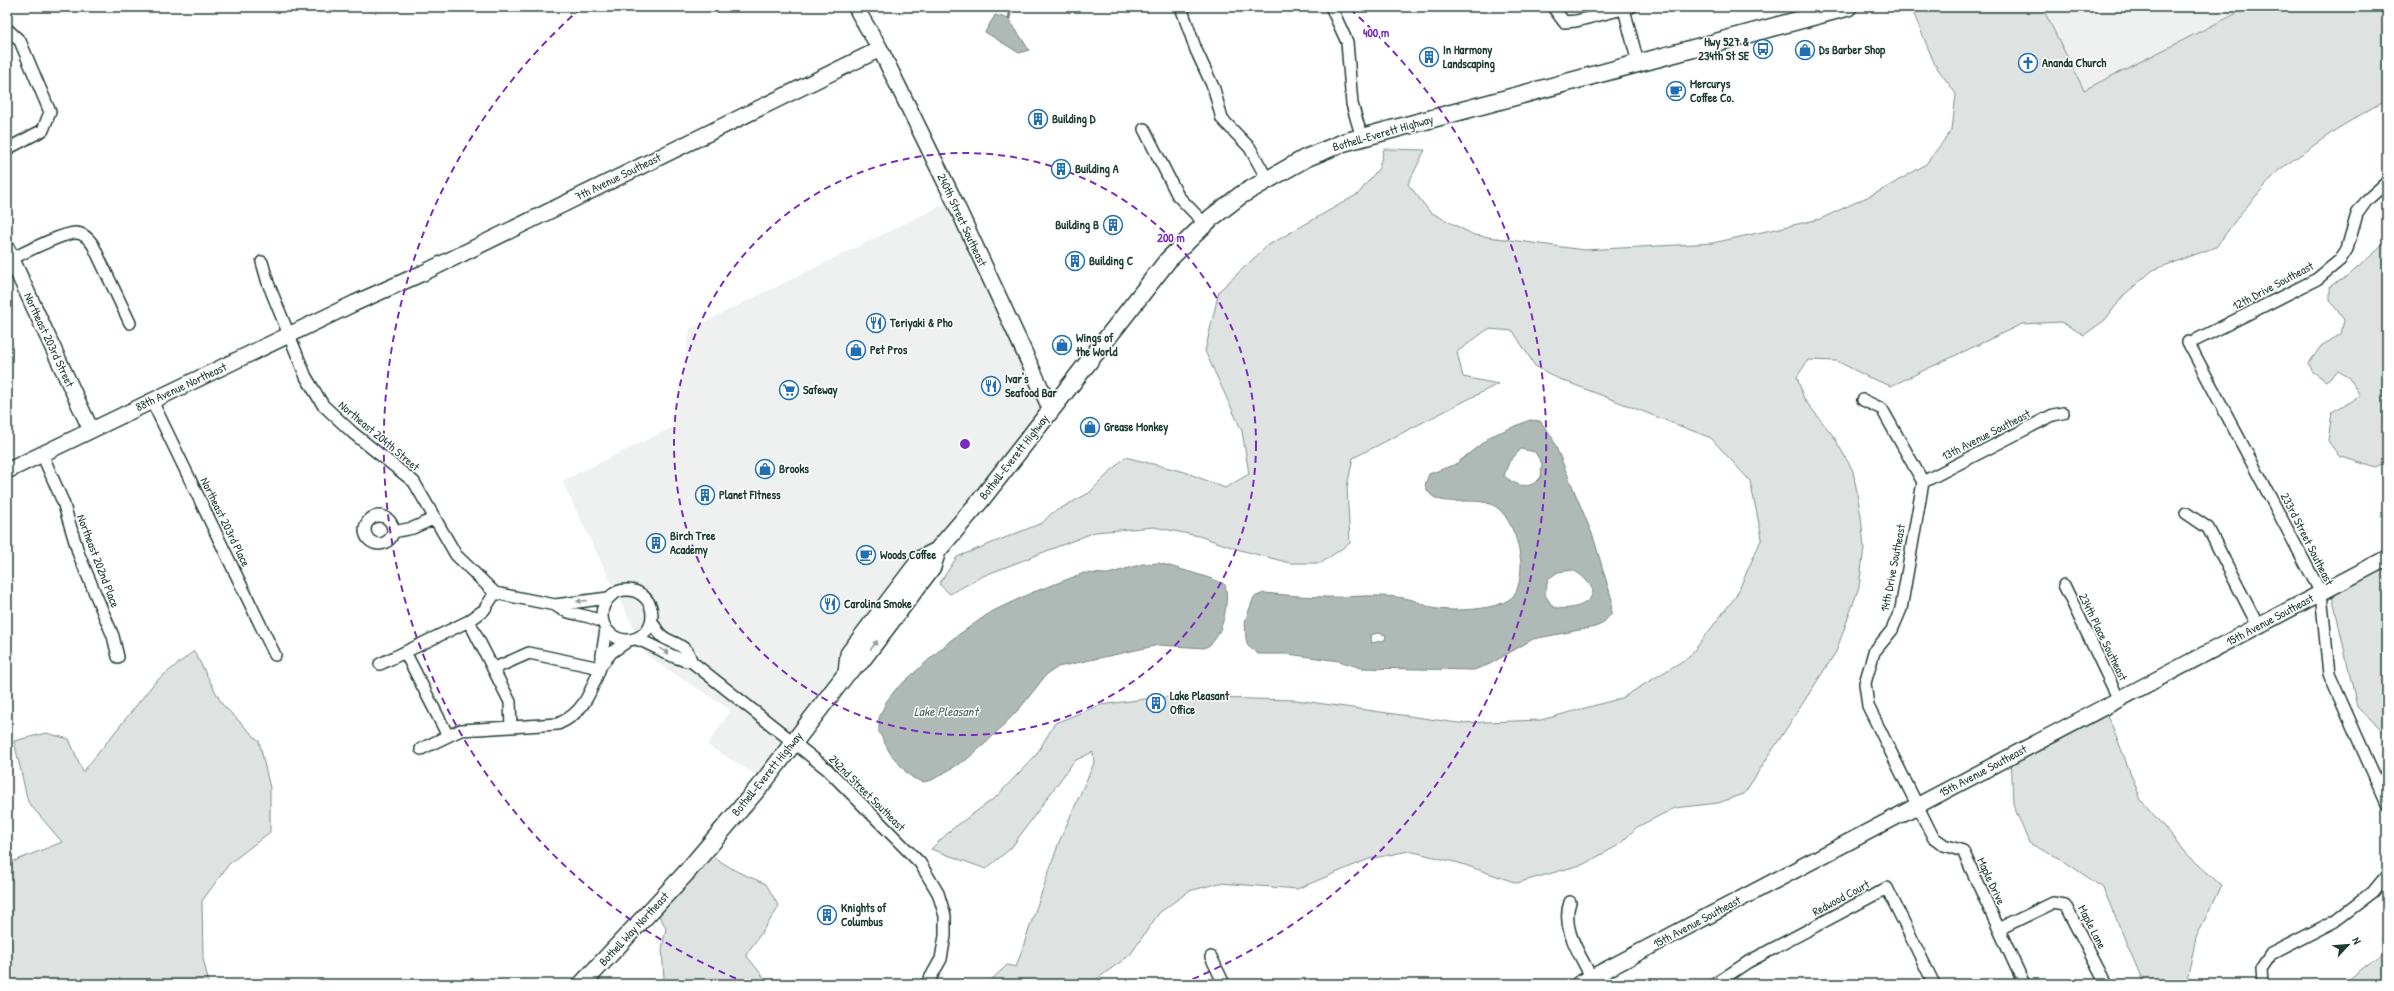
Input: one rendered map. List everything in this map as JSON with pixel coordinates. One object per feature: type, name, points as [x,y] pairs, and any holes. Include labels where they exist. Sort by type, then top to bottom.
[{"type":"main road","name":"Bothell-Everett Highway","points":[[685,874],[765,780],[847,672],[849,654],[921,559],[936,551],[980,501],[1168,260],[1205,224],[1241,195],[1306,158],[1362,138],[1848,7]]},
{"type":"main road","name":"Bothell Way Northeast","points":[[582,984],[685,874]]},
{"type":"street","name":"240th Street Southeast","points":[[856,7],[865,27],[870,31],[880,49],[952,198],[1050,410]]},
{"type":"street","name":"240th Street Southeast","points":[[863,7],[871,23],[870,31]]},
{"type":"street","points":[[1180,7],[1196,50],[1214,89],[1222,119],[1250,148],[1267,179]]},
{"type":"street","points":[[1331,7],[1347,42],[1352,104],[1362,138]]},
{"type":"street","points":[[1553,7],[1564,22],[1576,21],[1627,8],[1638,64]]},
{"type":"street","points":[[7,29],[20,41],[50,106],[50,118],[43,130],[7,149]]},
{"type":"street","name":"7th Avenue Southeast","points":[[355,303],[423,273],[880,49]]},
{"type":"street","points":[[1144,129],[1178,196],[1205,224]]},
{"type":"street","name":"12th Drive Southeast","points":[[2192,341],[2317,279],[2340,260],[2347,249],[2357,214],[2367,200],[2387,182]]},
{"type":"street","points":[[9,256],[65,235],[77,233],[87,237],[94,245],[130,323]]},
{"type":"street","name":"Northeast 203rd Street","points":[[9,256],[91,430]]},
{"type":"street","name":"Northeast 204th Street","points":[[262,262],[289,336],[306,377],[323,405],[353,433],[414,482],[456,555],[495,593]]},
{"type":"street","name":"88th Avenue Northeast","points":[[7,471],[355,303]]},
{"type":"street","name":"233rd Street Southeast","points":[[2192,341],[2321,593],[2329,674],[2387,804]]},
{"type":"street","points":[[1863,400],[1882,409],[1922,482]]},
{"type":"street","name":"Northeast 203rd Place","points":[[152,401],[274,655]]},
{"type":"street","name":"13th Avenue Southeast","points":[[1922,482],[2053,415],[2063,413]]},
{"type":"street","name":"Northeast 202nd Place","points":[[42,454],[63,502],[79,555],[113,636],[118,657]]},
{"type":"street","name":"14th Drive Southeast","points":[[1874,652],[1892,630],[1901,609],[1922,482]]},
{"type":"street","points":[[2186,513],[2208,528],[2258,626]]},
{"type":"street","points":[[393,532],[413,528],[435,518]]},
{"type":"street","name":"15th Avenue Southeast","points":[[1588,982],[1917,806],[2387,558]]},
{"type":"street","name":"234th Place Southeast","points":[[2064,585],[2119,700]]},
{"type":"street","points":[[380,664],[469,621],[484,610],[495,593],[555,605],[566,602],[608,598],[623,590],[640,592],[651,605],[652,621],[643,635],[612,652],[600,666]]},
{"type":"street","points":[[421,749],[461,730],[558,724],[570,719],[587,700],[600,666],[604,626],[602,613],[608,598]]},
{"type":"street","points":[[555,605],[563,612],[590,615],[604,626],[612,636],[632,640]]},
{"type":"street","points":[[469,621],[510,702],[511,727]]},
{"type":"street","name":"242nd Street Southeast","points":[[652,621],[657,632],[665,639],[686,651],[692,662],[795,741],[828,769],[920,863],[931,879],[938,893],[945,916],[945,936],[941,959],[928,984]]},
{"type":"street","name":"242nd Street Southeast","points":[[632,640],[650,643],[678,660],[692,662]]},
{"type":"street","points":[[406,652],[448,736]]},
{"type":"street","name":"Maple Drive","points":[[1874,652],[1865,683],[1868,706],[1933,837],[1944,845],[1963,851],[2024,984]]},
{"type":"street","points":[[493,669],[529,653],[600,666]]},
{"type":"street","points":[[2262,984],[2261,970],[2271,954],[2335,921],[2373,892],[2387,875]]},
{"type":"street","name":"Redwood Court","points":[[1715,984],[1748,962],[1886,888],[1934,984]]},
{"type":"street","points":[[1570,902],[1567,918],[1568,929],[1588,982]]},
{"type":"street","name":"Maple Lane","points":[[1999,929],[2054,903],[2065,905],[2106,984]]},
{"type":"street","points":[[1211,957],[1224,984]]},
{"type":"shaded area","points":[[1911,7],[2042,7],[2084,90],[2249,7],[2387,7],[2387,99],[2337,129],[2279,170],[2241,213],[2216,247],[2153,270],[2124,295],[2105,320],[2084,335],[2061,322],[2022,324],[1891,386],[1868,377],[1837,361],[1808,360],[1797,377],[1804,399],[1834,437],[1853,471],[1861,516],[1864,548],[1859,587],[1836,652],[1744,794],[1718,803],[1675,808],[1637,827],[1619,845],[1584,864],[1517,883],[1459,863],[1409,851],[1369,859],[1297,889],[1220,883],[1189,891],[1159,913],[1130,955],[1090,984],[987,984],[1007,965],[1016,967],[1059,842],[1094,763],[1093,752],[1074,761],[1011,848],[986,869],[931,849],[952,829],[996,797],[1036,755],[1055,723],[1100,705],[1160,697],[1296,700],[1458,723],[1541,720],[1622,698],[1689,657],[1736,596],[1762,538],[1750,481],[1711,438],[1557,378],[1535,366],[1513,331],[1488,329],[1457,352],[1463,377],[1498,384],[1353,458],[1347,487],[1350,543],[1321,563],[1290,563],[1240,550],[1199,536],[1154,527],[1095,532],[983,576],[950,594],[939,584],[957,557],[1042,523],[1052,513],[1089,493],[1125,457],[1185,472],[1225,488],[1249,474],[1242,431],[1205,351],[1219,291],[1267,246],[1358,194],[1379,168],[1384,149],[1425,150],[1408,184],[1430,212],[1474,235],[1584,250],[1713,243],[1820,219],[1880,191],[1925,165],[1952,130],[1956,94],[1935,65]]},
{"type":"shaded area","points":[[2042,7],[2249,7],[2084,90]]},
{"type":"shaded area","points":[[949,202],[1051,410],[765,780],[707,745],[731,710],[647,656],[562,481],[673,427],[690,329]]},
{"type":"shaded area","points":[[2383,245],[2387,247],[2387,461],[2376,468],[2339,456],[2328,441],[2332,412],[2360,396],[2350,378],[2338,371],[2326,381],[2312,371],[2309,363],[2321,346],[2341,334],[2344,320],[2330,300],[2330,286],[2347,277]]},
{"type":"shaded area","points":[[2387,560],[2387,736],[2357,707],[2331,590]]},
{"type":"shaded area","points":[[194,651],[222,704],[259,741],[270,788],[270,832],[229,864],[202,901],[203,958],[209,984],[7,984],[7,864],[62,842],[28,802],[14,741],[46,733],[69,739],[83,772],[155,682]]},
{"type":"shaded area","points":[[2101,703],[2113,728],[2141,800],[2189,856],[2221,885],[2196,938],[2186,984],[2144,984],[2103,888],[2064,861],[2029,843],[2013,804],[2011,752]]},
{"type":"shaded area","points":[[704,851],[736,871],[766,884],[779,907],[746,955],[769,984],[659,984],[664,979],[662,949],[666,928],[655,908]]},
{"type":"shaded area","points":[[2387,949],[2387,984],[2343,984]]},
{"type":"water","points":[[995,15],[1009,19],[1029,50],[1019,53],[985,32]]},
{"type":"water","points":[[1530,420],[1540,421],[1551,435],[1593,536],[1612,600],[1611,614],[1602,624],[1595,627],[1533,639],[1490,664],[1474,670],[1361,668],[1339,661],[1288,654],[1258,654],[1248,646],[1245,621],[1254,597],[1264,593],[1319,597],[1373,596],[1406,598],[1432,608],[1451,610],[1488,607],[1508,600],[1514,595],[1519,583],[1521,563],[1515,535],[1505,515],[1491,504],[1438,499],[1430,494],[1425,485],[1429,474],[1456,464],[1491,436]],"holes":[[[1521,449],[1535,452],[1542,464],[1541,477],[1532,484],[1523,486],[1504,476],[1509,462]],[[1573,570],[1579,574],[1593,590],[1592,596],[1583,604],[1571,608],[1553,607],[1545,595],[1548,579],[1558,572]],[[1378,633],[1386,635],[1385,640],[1372,643],[1370,635]]]},
{"type":"water","name":"Lake Pleasant","points":[[1159,563],[1205,577],[1225,585],[1226,601],[1223,621],[1216,638],[1210,645],[1204,648],[1159,645],[1058,667],[1046,675],[1021,707],[987,742],[966,760],[932,780],[923,782],[913,778],[890,753],[879,732],[879,718],[886,702],[896,689],[951,640],[991,612],[1031,593],[1084,573],[1108,574],[1143,564]]},
{"type":"waterway","points":[[1009,19],[1011,7]]},
{"type":"place","name":"Hwy 527 & 234th St SE","points":[[1763,49]]},
{"type":"place","name":"Ds Barber Shop","points":[[1805,50]]},
{"type":"place","name":"In Harmony Landscaping","points":[[1429,57]]},
{"type":"place","name":"Ananda Church","points":[[2028,63]]},
{"type":"place","name":"Mercurys Coffee Co.","points":[[1676,91]]},
{"type":"place","name":"Building D","points":[[1038,119]]},
{"type":"place","name":"Building A","points":[[1061,169]]},
{"type":"place","name":"Building B","points":[[1113,225]]},
{"type":"place","name":"Building C","points":[[1075,261]]},
{"type":"place","name":"Teriyaki & Pho","points":[[876,323]]},
{"type":"place","name":"Wings of the World","points":[[1062,345]]},
{"type":"place","name":"Pet Pros","points":[[856,350]]},
{"type":"place","name":"Ivar's Seafood Bar","points":[[991,386]]},
{"type":"place","name":"Safeway","points":[[789,390]]},
{"type":"place","name":"Grease Monkey","points":[[1090,427]]},
{"type":"place","name":"Brooks","points":[[765,469]]},
{"type":"place","name":"Planet FItness","points":[[705,495]]},
{"type":"place","name":"Birch Tree Academy","points":[[656,543]]},
{"type":"place","name":"Woods Coffee","points":[[866,555]]},
{"type":"place","name":"Carolina Smoke","points":[[830,604]]},
{"type":"place","name":"Lake Pleasant Office","points":[[1156,703]]},
{"type":"place","name":"Knights of Columbus","points":[[827,915]]}]
